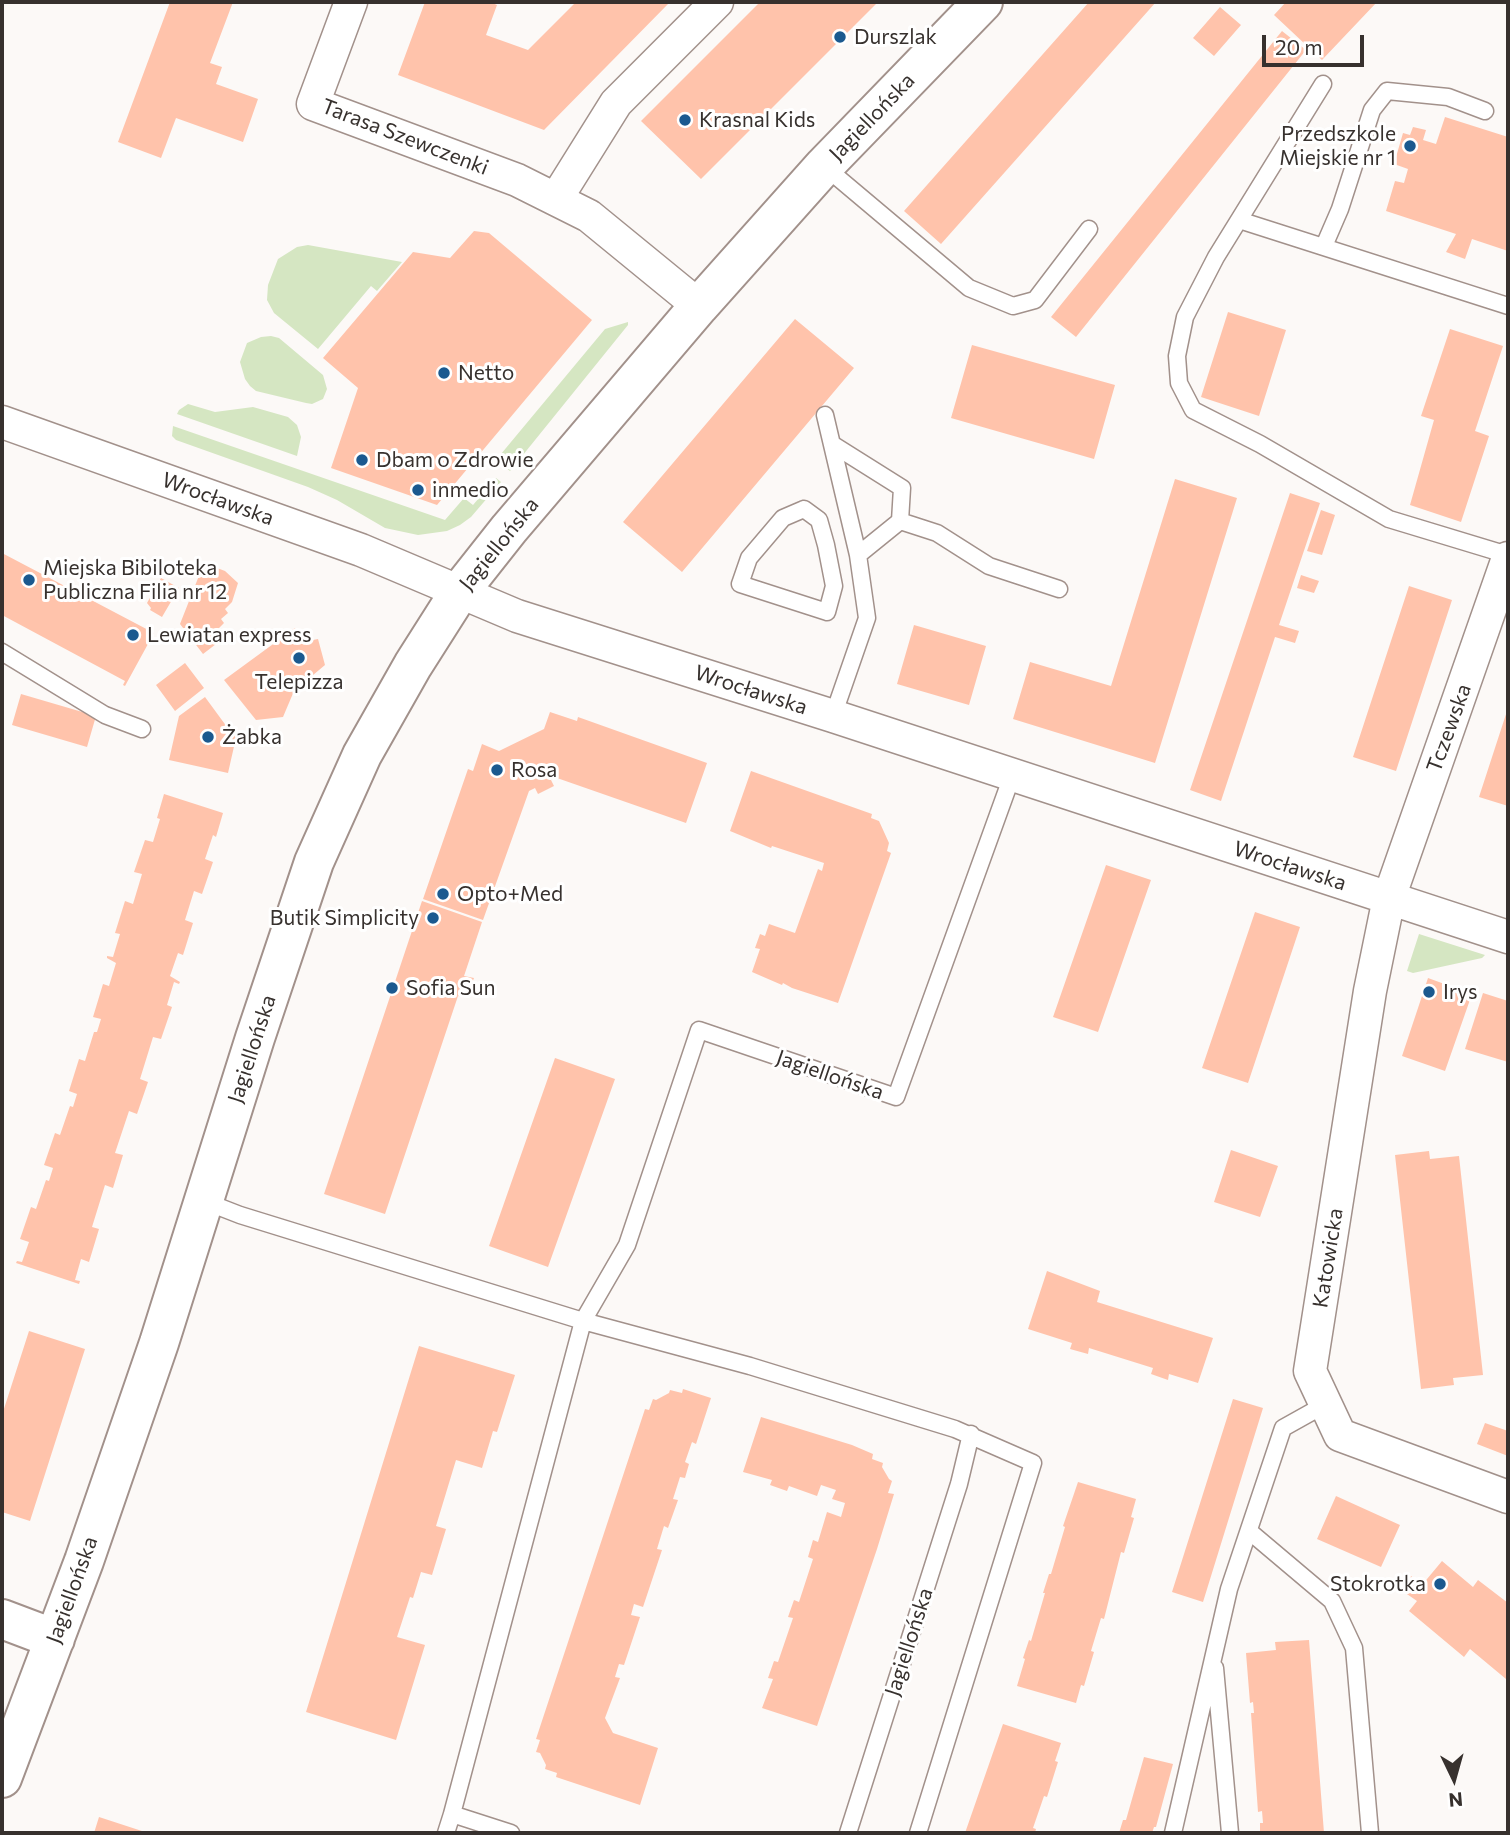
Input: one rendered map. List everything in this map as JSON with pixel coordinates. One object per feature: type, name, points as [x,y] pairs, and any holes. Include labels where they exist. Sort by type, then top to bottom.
[{"type":"street","name":"Tarasa Szewczenki","points":[[351,2],[313,103],[517,180],[589,216],[699,306]]},
{"type":"street","points":[[556,200],[616,103],[717,2]]},
{"type":"street","name":"Jagiellońska","points":[[2,1778],[84,1561],[159,1343],[255,1038],[314,862],[362,755],[413,665],[460,592],[699,306],[824,166],[983,2]]},
{"type":"street","name":"Wrocławska","points":[[2,422],[348,546],[529,620],[833,716],[1508,937]]},
{"type":"street","name":"Tczewska","points":[[1389,898],[1504,592],[1508,557]]},
{"type":"street","name":"Katowicka","points":[[1389,898],[1368,1004],[1310,1371],[1340,1435],[1508,1497]]},
{"type":"street","points":[[2,1619],[55,1639]]},
{"type":"lane","points":[[1323,84],[1216,257],[1185,317],[1177,356],[1179,383],[1194,410],[1260,444],[1389,519],[1508,557]]},
{"type":"lane","points":[[1324,246],[1340,209],[1372,110],[1387,91],[1448,97],[1485,111]]},
{"type":"lane","points":[[824,166],[969,288],[1013,306],[1035,300],[1088,229]]},
{"type":"lane","points":[[1239,220],[1508,306]]},
{"type":"lane","points":[[825,415],[858,555],[867,618],[833,716]]},
{"type":"lane","points":[[832,444],[902,488],[900,521],[858,555]]},
{"type":"lane","points":[[804,509],[819,520],[826,544],[834,586],[827,612],[740,583],[749,558],[783,518],[804,509]]},
{"type":"lane","points":[[900,521],[937,533],[989,566],[1059,589]]},
{"type":"lane","points":[[826,544],[854,538]]},
{"type":"lane","points":[[2,652],[105,715],[142,729]]},
{"type":"lane","name":"Jagiellońska","points":[[446,1833],[583,1321],[627,1245],[699,1030],[896,1097],[1012,776]]},
{"type":"lane","points":[[204,1201],[240,1215],[583,1321],[750,1366],[971,1434],[1033,1463],[918,1833]]},
{"type":"lane","points":[[1173,1833],[1229,1589],[1283,1428],[1326,1404]]},
{"type":"lane","name":"Jagiellońska","points":[[848,1833],[960,1484],[971,1434]]},
{"type":"lane","points":[[1249,1531],[1332,1601],[1353,1648],[1370,1833]]},
{"type":"lane","points":[[1214,1655],[1230,1833]]},
{"type":"lane","points":[[452,1814],[511,1833]]},
{"type":"green space","points":[[308,245],[402,262],[377,291],[371,286],[318,349],[274,313],[267,300],[268,285],[278,259],[297,247]]},
{"type":"green space","points":[[628,322],[510,471],[496,460],[605,329]]},
{"type":"green space","points":[[271,336],[279,338],[323,375],[327,389],[323,399],[312,404],[306,403],[256,391],[250,386],[240,362],[247,343]]},
{"type":"green space","points":[[188,404],[215,412],[253,407],[288,417],[297,425],[301,437],[297,456],[177,414]]},
{"type":"green space","points":[[173,426],[445,520],[464,498],[473,505],[496,478],[501,482],[471,517],[460,525],[447,531],[418,535],[385,528],[337,500],[308,487],[176,440],[172,436]]},
{"type":"green space","points":[[1419,934],[1485,955],[1482,958],[1413,973],[1407,971]]},
{"type":"building","points":[[170,2],[233,2],[210,63],[222,67],[216,84],[258,99],[243,142],[176,118],[161,158],[118,142]]},
{"type":"building","points":[[425,2],[490,2],[497,5],[486,35],[528,50],[576,2],[670,2],[544,130],[398,75]]},
{"type":"building","points":[[760,2],[878,2],[701,179],[641,121]]},
{"type":"building","points":[[1089,2],[1156,2],[941,244],[904,211]]},
{"type":"building","points":[[1286,2],[1377,2],[1322,60],[1274,15]]},
{"type":"building","points":[[1220,7],[1241,25],[1214,56],[1193,38]]},
{"type":"building","points":[[1282,31],[1306,50],[1076,337],[1051,317]]},
{"type":"building","points":[[1445,117],[1508,137],[1508,251],[1472,239],[1465,259],[1446,252],[1456,234],[1386,211],[1395,181],[1404,183],[1408,169],[1394,164],[1403,133],[1410,135],[1413,127],[1426,130],[1423,140],[1436,144]]},
{"type":"building","name":"Netto","points":[[474,231],[489,233],[592,320],[437,505],[331,468],[358,388],[323,358],[413,252],[450,258]]},
{"type":"building","points":[[1228,312],[1286,330],[1259,416],[1201,397]]},
{"type":"building","points":[[795,319],[854,368],[682,572],[623,522]]},
{"type":"building","points":[[1450,329],[1503,346],[1475,431],[1489,436],[1461,522],[1410,505],[1434,420],[1421,416]]},
{"type":"building","points":[[972,345],[1115,385],[1094,459],[951,418]]},
{"type":"building","points":[[1175,479],[1237,498],[1155,763],[1013,719],[1030,662],[1111,686]]},
{"type":"building","points":[[1290,493],[1320,503],[1279,625],[1299,631],[1295,643],[1275,637],[1221,801],[1190,790]]},
{"type":"building","points":[[1321,510],[1335,515],[1322,555],[1307,551]]},
{"type":"building","points":[[2,553],[154,633],[125,686],[125,681],[2,615]]},
{"type":"building","points":[[204,563],[225,571],[238,583],[232,602],[225,609],[228,613],[221,619],[224,623],[218,629],[221,633],[213,640],[216,644],[203,654],[180,624]]},
{"type":"building","points":[[1301,575],[1319,581],[1314,593],[1297,588]]},
{"type":"building","points":[[161,578],[179,588],[162,617],[150,610],[147,603]]},
{"type":"building","points":[[1409,586],[1452,600],[1396,771],[1353,757]]},
{"type":"building","points":[[914,625],[986,646],[969,705],[897,684]]},
{"type":"building","points":[[295,628],[303,642],[318,639],[325,665],[294,691],[283,717],[256,720],[224,680]]},
{"type":"building","points":[[185,663],[204,688],[175,711],[156,685]]},
{"type":"building","points":[[21,694],[96,716],[87,747],[12,725]]},
{"type":"building","points":[[205,697],[227,727],[238,729],[228,773],[169,760],[179,716]]},
{"type":"building","points":[[1508,708],[1508,806],[1479,797]]},
{"type":"building","points":[[550,712],[577,721],[578,717],[707,763],[686,823],[557,778],[551,780],[554,786],[538,794],[535,788],[529,791],[483,920],[423,899],[468,769],[473,771],[482,744],[499,751],[544,729]]},
{"type":"building","points":[[751,771],[872,814],[871,818],[879,821],[889,843],[887,851],[891,853],[838,1003],[752,972],[760,949],[755,948],[760,934],[765,936],[769,924],[795,933],[818,869],[822,871],[824,863],[772,846],[771,848],[730,831]]},
{"type":"building","points":[[164,794],[223,813],[216,837],[213,835],[205,859],[213,862],[202,894],[194,891],[185,920],[193,923],[183,955],[178,953],[170,976],[180,982],[174,982],[167,1005],[172,1007],[161,1039],[153,1037],[140,1079],[148,1082],[137,1114],[129,1111],[115,1153],[123,1155],[113,1188],[105,1185],[92,1227],[99,1229],[89,1262],[81,1259],[75,1280],[80,1281],[79,1284],[16,1263],[22,1262],[29,1242],[20,1239],[31,1207],[36,1209],[46,1180],[49,1181],[53,1168],[44,1165],[55,1133],[60,1135],[70,1106],[73,1107],[77,1094],[69,1091],[79,1059],[85,1061],[94,1032],[97,1032],[101,1019],[93,1017],[103,984],[109,986],[116,963],[107,956],[113,957],[120,934],[115,933],[125,901],[133,904],[142,874],[134,872],[145,840],[153,842]]},
{"type":"building","points":[[1106,865],[1151,880],[1098,1032],[1053,1017]]},
{"type":"building","points":[[422,901],[482,922],[464,976],[474,978],[466,998],[458,996],[385,1214],[324,1194]]},
{"type":"building","points":[[1255,912],[1300,927],[1248,1083],[1202,1068]]},
{"type":"building","points":[[1428,978],[1472,994],[1445,1071],[1402,1056]]},
{"type":"building","points":[[1483,993],[1508,1001],[1508,1062],[1465,1049]]},
{"type":"building","points":[[555,1058],[615,1079],[548,1267],[489,1246]]},
{"type":"building","points":[[1231,1150],[1278,1166],[1260,1217],[1214,1202]]},
{"type":"building","points":[[1429,1151],[1430,1159],[1459,1156],[1483,1375],[1453,1378],[1454,1385],[1421,1389],[1395,1155]]},
{"type":"building","points":[[1047,1271],[1100,1291],[1097,1302],[1213,1338],[1198,1383],[1169,1374],[1168,1380],[1151,1374],[1153,1368],[1089,1348],[1088,1354],[1070,1349],[1072,1343],[1028,1329]]},
{"type":"building","points":[[29,1331],[85,1349],[30,1521],[2,1512],[2,1415]]},
{"type":"building","points":[[419,1346],[515,1375],[482,1468],[456,1460],[436,1526],[446,1529],[432,1575],[421,1572],[413,1598],[410,1597],[397,1637],[425,1645],[396,1740],[306,1712]]},
{"type":"building","points":[[683,1389],[711,1398],[696,1444],[692,1442],[685,1462],[689,1464],[685,1478],[680,1477],[673,1499],[678,1500],[668,1528],[664,1526],[657,1549],[662,1550],[643,1607],[634,1604],[631,1615],[640,1617],[624,1665],[619,1664],[615,1677],[620,1678],[605,1718],[613,1733],[658,1748],[640,1805],[556,1777],[557,1773],[545,1769],[546,1765],[540,1753],[536,1752],[540,1740],[536,1739],[645,1409],[649,1410],[653,1399],[656,1400],[670,1390],[682,1393]]},
{"type":"building","points":[[1233,1399],[1263,1408],[1203,1602],[1172,1592]]},
{"type":"building","points":[[761,1417],[873,1454],[872,1459],[883,1463],[882,1467],[892,1481],[888,1493],[894,1494],[817,1726],[762,1708],[773,1679],[768,1678],[774,1661],[778,1662],[793,1618],[788,1617],[794,1600],[799,1602],[813,1559],[808,1557],[813,1540],[818,1542],[827,1512],[841,1517],[845,1503],[832,1499],[836,1490],[821,1485],[817,1496],[789,1486],[787,1491],[770,1485],[772,1480],[743,1472]]},
{"type":"building","points":[[1485,1423],[1508,1431],[1508,1456],[1477,1444]]},
{"type":"building","points":[[1078,1482],[1136,1499],[1131,1517],[1134,1518],[1124,1553],[1121,1552],[1104,1619],[1101,1618],[1084,1686],[1081,1685],[1076,1703],[1017,1686],[1025,1659],[1023,1658],[1029,1640],[1031,1641]]},
{"type":"building","points":[[1336,1496],[1400,1525],[1381,1567],[1317,1539]]},
{"type":"building","points":[[1442,1561],[1473,1587],[1478,1580],[1508,1603],[1506,1679],[1470,1649],[1464,1657],[1409,1611],[1417,1601],[1404,1592],[1411,1576],[1422,1585]]},
{"type":"building","points":[[1309,1640],[1324,1833],[1260,1833],[1260,1823],[1263,1823],[1262,1811],[1258,1812],[1251,1713],[1254,1713],[1253,1702],[1250,1703],[1246,1653],[1276,1650],[1275,1642]]},
{"type":"building","points":[[1003,1724],[1061,1743],[1047,1797],[1044,1796],[1033,1828],[1036,1829],[1035,1833],[965,1833]]},
{"type":"building","points":[[1144,1757],[1173,1764],[1156,1827],[1152,1833],[1119,1833],[1123,1820],[1126,1820]]},
{"type":"building","points":[[99,1817],[148,1833],[94,1833]]},
{"type":"place","name":"Durszlak","points":[[840,37]]},
{"type":"place","name":"Krasnal Kids","points":[[685,120]]},
{"type":"place","name":"Przedszkole Miejskie nr 1","points":[[1410,146]]},
{"type":"place","name":"Netto","points":[[444,373]]},
{"type":"place","name":"Dbam o Zdrowie","points":[[362,460]]},
{"type":"place","name":"inmedio","points":[[418,490]]},
{"type":"place","name":"Miejska Bibiloteka Publiczna Filia nr 12","points":[[29,580]]},
{"type":"place","name":"Lewiatan express","points":[[133,635]]},
{"type":"place","name":"Telepizza","points":[[299,658]]},
{"type":"place","name":"Żabka","points":[[208,737]]},
{"type":"place","name":"Rosa","points":[[497,770]]},
{"type":"place","name":"Opto+Med","points":[[443,894]]},
{"type":"place","name":"Butik Simplicity","points":[[433,918]]},
{"type":"place","name":"Sofia Sun","points":[[392,988]]},
{"type":"place","name":"Irys","points":[[1429,992]]},
{"type":"place","name":"Stokrotka","points":[[1440,1584]]}]
